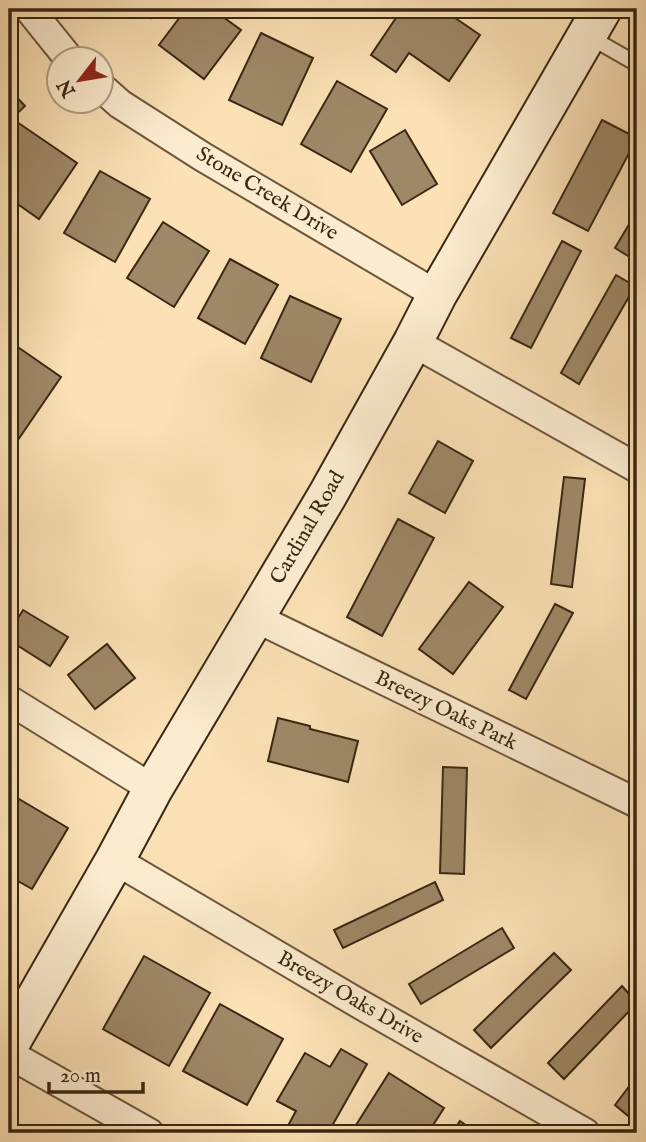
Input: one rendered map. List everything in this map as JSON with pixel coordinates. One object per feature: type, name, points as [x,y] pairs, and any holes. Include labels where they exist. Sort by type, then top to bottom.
[{"type":"street","points":[[29,9],[59,46]]},
{"type":"street","name":"Cardinal Road","points":[[9,1045],[153,789],[327,496],[413,342],[436,295],[594,22]]},
{"type":"street","name":"Stone Creek Drive","points":[[116,100],[203,157],[436,295]]},
{"type":"street","points":[[413,342],[637,468]]},
{"type":"street","name":"Breezy Oaks Park","points":[[256,618],[637,803]]},
{"type":"street","points":[[9,700],[153,789]]},
{"type":"street","name":"Breezy Oaks Drive","points":[[115,860],[586,1133]]},
{"type":"street","points":[[9,1054],[149,1133]]},
{"type":"lane","points":[[594,22],[637,64]]},
{"type":"building","points":[[140,9],[159,9],[151,18]]},
{"type":"building","points":[[186,9],[212,9],[241,30],[204,79],[159,45]]},
{"type":"building","points":[[402,9],[442,9],[480,35],[449,81],[409,53],[396,72],[371,55]]},
{"type":"building","points":[[261,33],[313,58],[282,125],[229,100]]},
{"type":"building","points":[[337,81],[387,109],[351,172],[301,144]]},
{"type":"building","points":[[9,89],[25,106],[9,121]]},
{"type":"building","points":[[602,120],[637,138],[588,231],[553,213]]},
{"type":"building","points":[[17,122],[77,163],[39,219],[9,198],[9,134]]},
{"type":"building","points":[[405,130],[437,184],[402,205],[370,151]]},
{"type":"building","points":[[100,171],[150,199],[115,262],[64,233]]},
{"type":"building","points":[[637,211],[637,253],[633,259],[615,248]]},
{"type":"building","points":[[163,222],[209,251],[174,307],[127,278]]},
{"type":"building","points":[[562,241],[581,251],[531,348],[511,338]]},
{"type":"building","points":[[230,259],[278,285],[245,344],[198,318]]},
{"type":"building","points":[[616,275],[635,286],[579,384],[561,373]]},
{"type":"building","points":[[290,296],[341,319],[311,382],[261,358]]},
{"type":"building","points":[[12,343],[61,377],[9,453],[9,348]]},
{"type":"building","points":[[438,441],[473,461],[445,513],[409,493]]},
{"type":"building","points":[[564,477],[585,479],[572,587],[551,584]]},
{"type":"building","points":[[398,519],[434,538],[382,636],[347,617]]},
{"type":"building","points":[[469,582],[503,607],[453,674],[419,649]]},
{"type":"building","points":[[555,604],[573,613],[526,699],[509,690]]},
{"type":"building","points":[[23,610],[68,637],[50,666],[9,640],[9,633]]},
{"type":"building","points":[[107,644],[135,678],[95,709],[68,675]]},
{"type":"building","points":[[278,718],[358,741],[348,782],[268,761]]},
{"type":"building","points":[[443,767],[467,768],[464,874],[440,873]]},
{"type":"building","points":[[19,799],[68,828],[32,889],[9,876],[9,816]]},
{"type":"building","points":[[435,882],[443,900],[343,948],[334,930]]},
{"type":"building","points":[[502,928],[514,948],[421,1004],[409,984]]},
{"type":"building","points":[[554,953],[571,970],[491,1048],[474,1030]]},
{"type":"building","points":[[144,956],[210,993],[169,1066],[103,1029]]},
{"type":"building","points":[[622,986],[637,1003],[564,1079],[548,1063]]},
{"type":"building","points":[[220,1004],[283,1039],[247,1105],[183,1071]]},
{"type":"building","points":[[341,1049],[367,1064],[328,1133],[284,1133],[296,1111],[277,1101],[305,1053],[330,1067]]},
{"type":"building","points":[[389,1073],[444,1108],[428,1133],[351,1133]]},
{"type":"building","points":[[637,1076],[637,1114],[633,1120],[615,1105]]},
{"type":"building","points":[[460,1121],[477,1133],[452,1133]]}]
